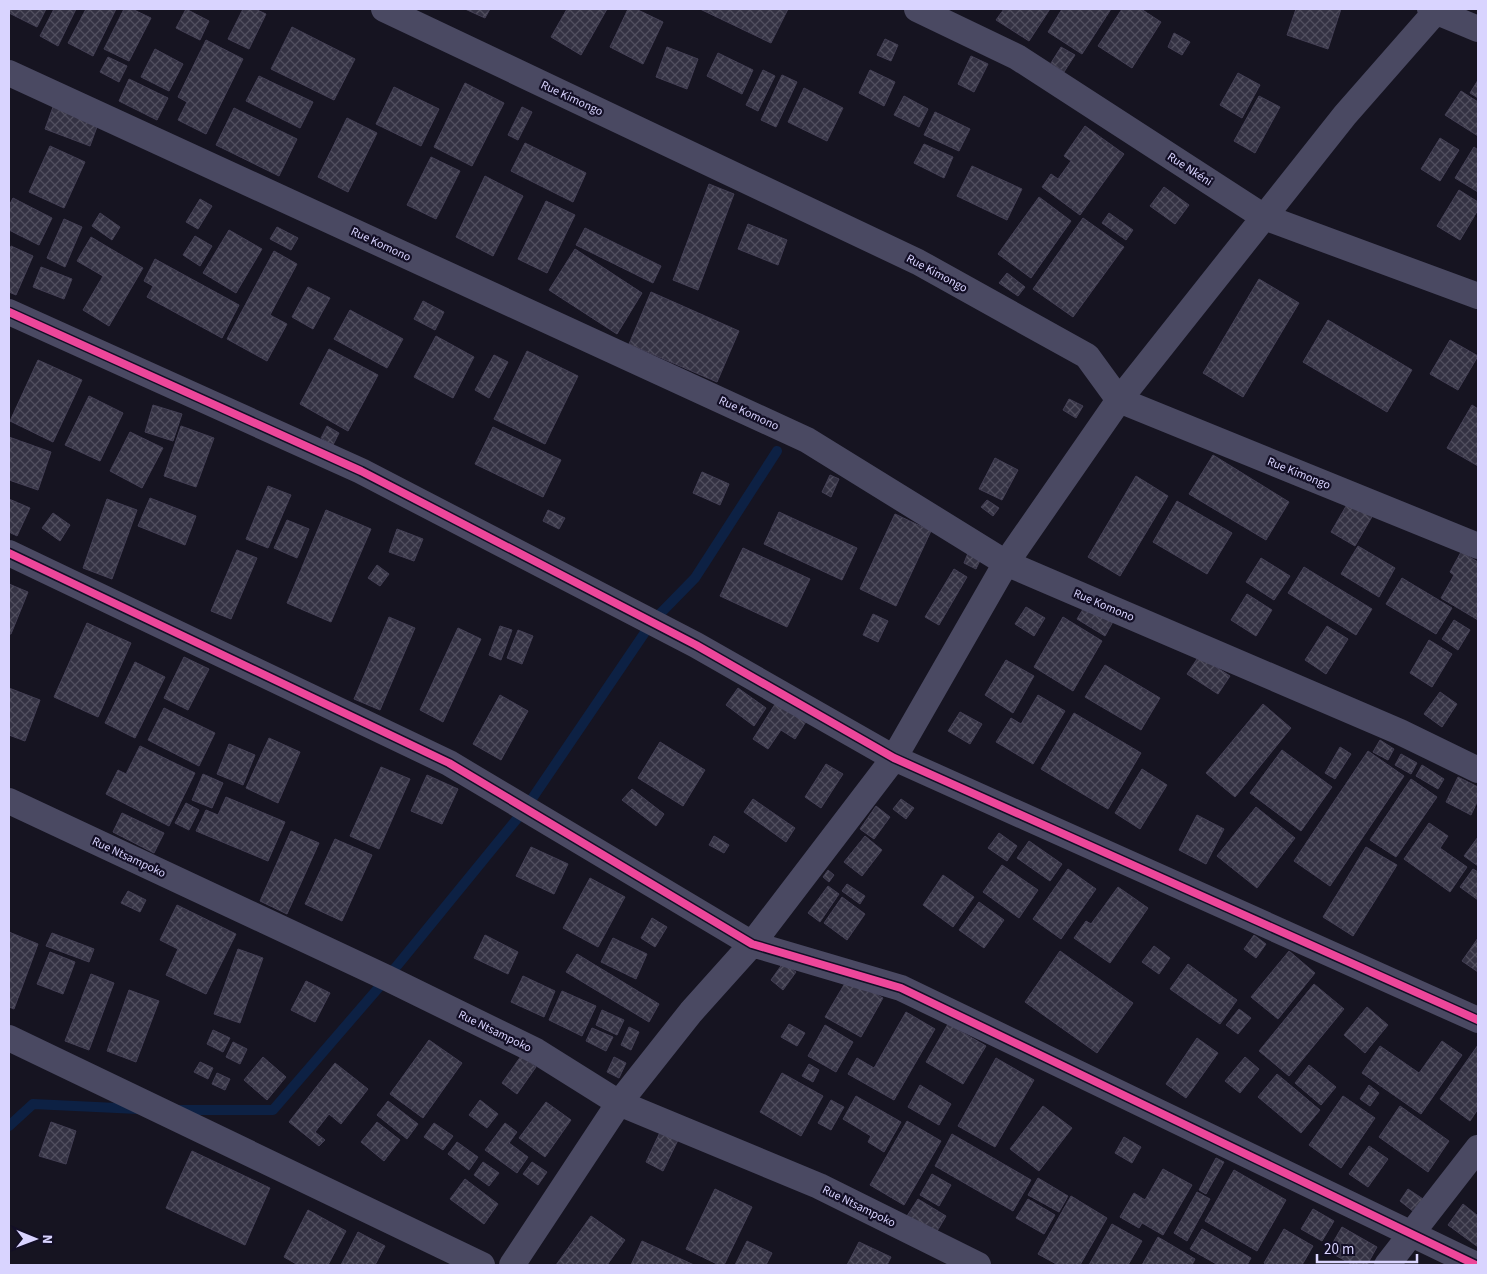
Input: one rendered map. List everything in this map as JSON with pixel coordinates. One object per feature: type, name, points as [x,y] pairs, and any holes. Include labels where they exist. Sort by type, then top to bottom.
[{"type":"street","name":"Rue Kimongo","points":[[384,9],[918,262],[1087,356],[1119,400],[1478,546]]},
{"type":"street","name":"Rue Nkéni","points":[[917,9],[1017,57],[1264,217],[1478,296]]},
{"type":"street","points":[[512,1265],[619,1104],[691,1012],[752,944],[894,758],[1006,563],[1119,400],[1345,115],[1435,10],[1478,29]]},
{"type":"street","name":"Rue Komono","points":[[9,73],[807,440],[1006,563],[1400,732],[1478,770]]},
{"type":"street","points":[[9,312],[361,471],[696,645],[894,758],[1478,1020]]},
{"type":"street","points":[[9,554],[448,763],[752,944],[901,988],[1476,1265]]},
{"type":"street","name":"Rue Ntsampoko","points":[[9,801],[387,978],[536,1051],[619,1104],[819,1186],[978,1265]]},
{"type":"street","points":[[9,1038],[482,1265]]},
{"type":"street","points":[[1387,1265],[1478,1148]]},
{"type":"building","points":[[9,9],[46,9],[37,27],[9,13]]},
{"type":"building","points":[[54,9],[76,9],[58,46],[40,36]]},
{"type":"building","points":[[86,9],[116,9],[93,56],[68,43]]},
{"type":"building","points":[[124,9],[132,9],[151,18],[129,61],[104,49]]},
{"type":"building","points":[[186,9],[209,21],[200,40],[176,28]]},
{"type":"building","points":[[243,9],[255,9],[266,14],[249,49],[228,39]]},
{"type":"building","points":[[465,9],[490,9],[485,18]]},
{"type":"building","points":[[567,9],[607,9],[581,55],[551,37]]},
{"type":"building","points":[[628,9],[636,9],[663,22],[643,64],[610,47]]},
{"type":"building","points":[[700,9],[788,9],[771,43]]},
{"type":"building","points":[[1004,9],[1050,9],[1029,41],[996,20]]},
{"type":"building","points":[[1062,9],[1111,9],[1082,54],[1048,32]]},
{"type":"building","points":[[1122,9],[1141,9],[1161,22],[1132,68],[1098,46]]},
{"type":"building","points":[[1296,9],[1341,9],[1328,49],[1287,35]]},
{"type":"building","points":[[292,27],[355,59],[334,100],[271,69]]},
{"type":"building","points":[[1174,33],[1190,42],[1182,55],[1168,47]]},
{"type":"building","points":[[885,39],[898,45],[891,61],[877,55]]},
{"type":"building","points":[[206,40],[243,59],[206,134],[178,120],[187,102],[178,97]]},
{"type":"building","points":[[667,47],[698,59],[687,89],[656,77]]},
{"type":"building","points":[[1061,47],[1075,55],[1064,72],[1051,63]]},
{"type":"building","points":[[155,49],[183,64],[169,91],[141,77]]},
{"type":"building","points":[[718,53],[753,70],[742,94],[707,76]]},
{"type":"building","points":[[971,56],[988,64],[974,92],[958,84]]},
{"type":"building","points":[[108,57],[127,66],[119,82],[100,72]]},
{"type":"building","points":[[763,70],[775,76],[758,111],[746,105]]},
{"type":"building","points":[[870,70],[895,82],[884,106],[859,93]]},
{"type":"building","points":[[1238,73],[1260,85],[1242,118],[1220,105]]},
{"type":"building","points":[[782,75],[797,82],[776,127],[761,120]]},
{"type":"building","points":[[259,76],[313,102],[300,128],[246,101]]},
{"type":"building","points":[[129,79],[168,98],[157,120],[119,101]]},
{"type":"building","points":[[1478,80],[1478,98],[1470,93]]},
{"type":"building","points":[[465,83],[504,103],[472,166],[434,147]]},
{"type":"building","points":[[394,87],[439,109],[421,146],[376,124]]},
{"type":"building","points":[[804,88],[843,108],[827,141],[788,122]]},
{"type":"building","points":[[1461,91],[1478,102],[1478,136],[1445,115]]},
{"type":"building","points":[[904,96],[928,109],[919,127],[894,115]]},
{"type":"building","points":[[1259,96],[1280,107],[1255,153],[1234,141]]},
{"type":"building","points":[[53,107],[98,124],[90,146],[45,129]]},
{"type":"building","points":[[522,107],[532,112],[518,140],[508,135]]},
{"type":"building","points":[[234,108],[297,139],[279,176],[216,145]]},
{"type":"building","points":[[935,112],[970,129],[959,151],[924,135]]},
{"type":"building","points":[[347,118],[377,133],[348,192],[318,177]]},
{"type":"building","points":[[1085,126],[1124,154],[1080,215],[1042,187],[1051,174],[1058,179],[1071,161],[1064,156]]},
{"type":"building","points":[[1440,138],[1459,150],[1440,181],[1421,169]]},
{"type":"building","points":[[525,143],[586,173],[573,202],[511,171]]},
{"type":"building","points":[[924,144],[953,157],[944,178],[914,163]]},
{"type":"building","points":[[50,146],[85,162],[64,208],[29,192]]},
{"type":"building","points":[[1474,147],[1478,150],[1478,192],[1455,178]]},
{"type":"building","points":[[431,157],[460,171],[436,219],[407,205]]},
{"type":"building","points":[[972,166],[1022,189],[1007,220],[957,196]]},
{"type":"building","points":[[485,176],[523,196],[493,256],[456,237]]},
{"type":"building","points":[[709,184],[734,194],[698,290],[673,280]]},
{"type":"building","points":[[1164,187],[1189,205],[1175,224],[1150,206]]},
{"type":"building","points":[[1459,190],[1478,202],[1478,210],[1460,240],[1437,226]]},
{"type":"building","points":[[1039,197],[1071,221],[1031,278],[998,254]]},
{"type":"building","points":[[13,198],[52,218],[39,245],[9,230],[9,206]]},
{"type":"building","points":[[200,199],[212,206],[198,229],[186,222]]},
{"type":"building","points":[[546,201],[575,215],[547,273],[518,259]]},
{"type":"building","points":[[100,213],[120,227],[112,240],[92,226]]},
{"type":"building","points":[[1109,213],[1133,230],[1126,240],[1102,223]]},
{"type":"building","points":[[1083,218],[1124,247],[1073,317],[1033,289]]},
{"type":"building","points":[[64,219],[82,227],[65,267],[47,258]]},
{"type":"building","points":[[748,224],[787,240],[778,265],[738,249]]},
{"type":"building","points":[[277,227],[298,238],[291,250],[270,239]]},
{"type":"building","points":[[585,228],[661,266],[653,283],[576,245]]},
{"type":"building","points":[[229,230],[262,249],[236,293],[203,273]]},
{"type":"building","points":[[195,236],[212,246],[200,266],[183,255]]},
{"type":"building","points":[[91,237],[143,268],[109,326],[83,310],[103,276],[77,261]]},
{"type":"building","points":[[11,246],[33,256],[16,295],[9,292],[9,252]]},
{"type":"building","points":[[575,249],[642,293],[617,334],[549,290]]},
{"type":"building","points":[[274,251],[297,264],[270,315],[287,324],[267,361],[227,339]]},
{"type":"building","points":[[155,259],[239,305],[222,338],[147,297],[153,286],[144,281]]},
{"type":"building","points":[[41,267],[72,279],[64,299],[33,287]]},
{"type":"building","points":[[1007,273],[1025,287],[1018,296],[999,283]]},
{"type":"building","points":[[1259,279],[1299,303],[1243,397],[1203,373]]},
{"type":"building","points":[[308,287],[330,298],[313,329],[292,317]]},
{"type":"building","points":[[651,292],[739,331],[717,382],[629,344]]},
{"type":"building","points":[[423,301],[444,312],[435,330],[414,319]]},
{"type":"building","points":[[350,310],[403,339],[387,368],[334,339]]},
{"type":"building","points":[[1328,320],[1412,370],[1387,412],[1303,362]]},
{"type":"building","points":[[436,336],[474,357],[453,398],[414,377]]},
{"type":"building","points":[[1450,340],[1478,356],[1458,390],[1430,374]]},
{"type":"building","points":[[329,349],[378,375],[348,431],[300,404]]},
{"type":"building","points":[[527,351],[578,376],[545,444],[494,419]]},
{"type":"building","points":[[494,355],[508,362],[489,398],[475,390]]},
{"type":"building","points":[[38,360],[82,380],[53,442],[10,421]]},
{"type":"building","points":[[89,396],[123,413],[100,461],[65,445]]},
{"type":"building","points":[[1069,399],[1083,406],[1076,418],[1063,410]]},
{"type":"building","points":[[153,405],[182,414],[173,441],[145,432]]},
{"type":"building","points":[[1472,405],[1478,409],[1478,466],[1447,448]]},
{"type":"building","points":[[181,426],[214,438],[196,487],[164,476]]},
{"type":"building","points":[[327,426],[339,433],[333,445],[321,438]]},
{"type":"building","points":[[493,427],[561,460],[543,497],[475,464]]},
{"type":"building","points":[[130,432],[163,448],[142,488],[110,471]]},
{"type":"building","points":[[9,437],[51,452],[38,490],[9,480]]},
{"type":"building","points":[[1213,455],[1289,502],[1266,540],[1189,494]]},
{"type":"building","points":[[995,458],[1018,470],[1002,500],[979,489]]},
{"type":"building","points":[[702,472],[729,484],[720,505],[693,493]]},
{"type":"building","points":[[830,475],[839,479],[831,497],[822,492]]},
{"type":"building","points":[[1136,476],[1168,496],[1120,576],[1088,557]]},
{"type":"building","points":[[268,486],[291,495],[268,548],[246,539]]},
{"type":"building","points":[[150,498],[196,516],[185,545],[138,526]]},
{"type":"building","points":[[9,499],[30,508],[17,536],[9,532]]},
{"type":"building","points":[[107,499],[137,510],[112,579],[83,568]]},
{"type":"building","points":[[987,500],[999,508],[993,516],[981,507]]},
{"type":"building","points":[[1177,501],[1232,533],[1207,574],[1153,542]]},
{"type":"building","points":[[1349,501],[1373,515],[1355,546],[1331,532]]},
{"type":"building","points":[[326,510],[371,529],[331,622],[287,603]]},
{"type":"building","points":[[548,510],[565,518],[559,529],[543,521]]},
{"type":"building","points":[[779,512],[857,548],[842,580],[764,544]]},
{"type":"building","points":[[53,513],[70,525],[60,541],[42,528]]},
{"type":"building","points":[[895,514],[931,531],[896,606],[860,589]]},
{"type":"building","points":[[287,520],[309,529],[297,558],[274,548]]},
{"type":"building","points":[[397,529],[423,539],[414,561],[389,552]]},
{"type":"building","points":[[1358,546],[1395,568],[1379,597],[1341,574]]},
{"type":"building","points":[[743,548],[810,579],[787,627],[720,596]]},
{"type":"building","points":[[970,548],[983,554],[976,569],[964,563]]},
{"type":"building","points":[[237,550],[257,558],[231,619],[211,611]]},
{"type":"building","points":[[1461,552],[1478,562],[1478,620],[1441,598],[1454,575],[1450,572]]},
{"type":"building","points":[[1261,558],[1290,576],[1274,600],[1246,582]]},
{"type":"building","points":[[377,565],[389,574],[380,586],[368,578]]},
{"type":"building","points":[[1304,567],[1372,609],[1356,635],[1288,593]]},
{"type":"building","points":[[954,569],[967,577],[939,625],[925,617]]},
{"type":"building","points":[[1402,578],[1452,608],[1436,634],[1386,604]]},
{"type":"building","points":[[9,584],[28,592],[11,634],[9,634]]},
{"type":"building","points":[[1247,594],[1272,610],[1256,636],[1231,620]]},
{"type":"building","points":[[1088,601],[1115,618],[1105,636],[1077,619]]},
{"type":"building","points":[[1026,607],[1045,618],[1034,636],[1015,624]]},
{"type":"building","points":[[873,614],[888,621],[878,642],[863,635]]},
{"type":"building","points":[[389,617],[415,628],[380,710],[354,699]]},
{"type":"building","points":[[1063,617],[1102,641],[1073,691],[1034,667]]},
{"type":"building","points":[[1454,620],[1470,630],[1458,650],[1442,639]]},
{"type":"building","points":[[87,623],[131,643],[98,717],[54,697]]},
{"type":"building","points":[[500,626],[512,630],[501,660],[489,655]]},
{"type":"building","points":[[1327,626],[1348,639],[1326,674],[1305,660]]},
{"type":"building","points":[[458,628],[481,639],[443,722],[420,710]]},
{"type":"building","points":[[518,630],[533,636],[522,664],[507,658]]},
{"type":"building","points":[[1429,640],[1452,654],[1432,687],[1410,673]]},
{"type":"building","points":[[1199,656],[1230,676],[1218,694],[1187,674]]},
{"type":"building","points":[[184,657],[209,669],[188,710],[164,698]]},
{"type":"building","points":[[1006,660],[1034,676],[1013,713],[985,695]]},
{"type":"building","points":[[135,662],[165,677],[135,738],[105,723]]},
{"type":"building","points":[[1105,665],[1160,698],[1141,730],[1085,697]]},
{"type":"building","points":[[9,688],[40,700],[25,741],[9,735]]},
{"type":"building","points":[[738,688],[766,708],[754,726],[726,705]]},
{"type":"building","points":[[1440,692],[1457,704],[1442,727],[1424,714]]},
{"type":"building","points":[[500,695],[528,711],[501,760],[473,744]]},
{"type":"building","points":[[1038,695],[1065,711],[1033,764],[996,742],[1011,718],[1021,724]]},
{"type":"building","points":[[777,701],[807,720],[795,739],[781,730],[768,749],[753,739]]},
{"type":"building","points":[[1263,704],[1291,728],[1235,797],[1206,773]]},
{"type":"building","points":[[164,708],[215,733],[199,766],[148,740]]},
{"type":"building","points":[[960,712],[982,724],[970,744],[948,731]]},
{"type":"building","points":[[1074,713],[1141,753],[1108,809],[1041,769]]},
{"type":"building","points":[[269,738],[300,752],[278,803],[246,788]]},
{"type":"building","points":[[1380,740],[1394,749],[1388,760],[1373,752]]},
{"type":"building","points":[[660,742],[705,770],[683,806],[638,778]]},
{"type":"building","points":[[229,744],[255,755],[243,785],[217,774]]},
{"type":"building","points":[[140,746],[195,773],[169,826],[106,794],[118,770],[126,774]]},
{"type":"building","points":[[1340,747],[1351,754],[1335,779],[1325,773]]},
{"type":"building","points":[[1282,750],[1332,787],[1301,831],[1250,793]]},
{"type":"building","points":[[1368,751],[1404,776],[1330,886],[1294,861]]},
{"type":"building","points":[[1401,754],[1417,763],[1411,774],[1395,765]]},
{"type":"building","points":[[826,764],[843,774],[821,808],[805,797]]},
{"type":"building","points":[[1422,765],[1444,779],[1438,789],[1416,776]]},
{"type":"building","points":[[381,767],[410,779],[379,849],[350,836]]},
{"type":"building","points":[[1142,769],[1167,785],[1140,829],[1115,813]]},
{"type":"building","points":[[203,774],[223,783],[212,808],[192,800]]},
{"type":"building","points":[[427,775],[458,789],[442,824],[411,811]]},
{"type":"building","points":[[1458,777],[1478,787],[1478,800],[1471,815],[1446,802]]},
{"type":"building","points":[[1411,779],[1437,797],[1396,857],[1370,840]]},
{"type":"building","points":[[632,789],[664,814],[656,826],[622,800]]},
{"type":"building","points":[[226,797],[285,822],[268,861],[196,831],[206,810],[218,815]]},
{"type":"building","points":[[753,799],[795,828],[786,842],[744,812]]},
{"type":"building","points":[[901,799],[914,808],[906,819],[893,809]]},
{"type":"building","points":[[186,803],[199,810],[189,830],[175,823]]},
{"type":"building","points":[[876,806],[890,817],[874,839],[860,829]]},
{"type":"building","points":[[1256,807],[1295,838],[1257,888],[1217,856]]},
{"type":"building","points":[[122,813],[164,833],[154,853],[113,832]]},
{"type":"building","points":[[1197,815],[1224,829],[1206,864],[1179,850]]},
{"type":"building","points":[[1429,823],[1448,836],[1440,848],[1467,867],[1450,892],[1404,859]]},
{"type":"building","points":[[291,831],[319,843],[287,914],[260,901]]},
{"type":"building","points":[[999,833],[1017,846],[1007,861],[988,848]]},
{"type":"building","points":[[714,836],[729,845],[724,853],[709,845]]},
{"type":"building","points":[[865,836],[882,850],[862,876],[844,862]]},
{"type":"building","points":[[1478,837],[1478,866],[1464,856]]},
{"type":"building","points":[[335,839],[372,855],[342,921],[305,904]]},
{"type":"building","points":[[1029,841],[1062,864],[1050,881],[1017,858]]},
{"type":"building","points":[[531,847],[568,864],[554,894],[516,876]]},
{"type":"building","points":[[1366,847],[1397,865],[1353,936],[1323,917]]},
{"type":"building","points":[[1002,865],[1038,890],[1019,918],[983,892]]},
{"type":"building","points":[[1068,869],[1096,889],[1061,939],[1033,919]]},
{"type":"building","points":[[1473,869],[1478,872],[1478,900],[1460,887]]},
{"type":"building","points":[[828,870],[834,875],[829,882],[823,877]]},
{"type":"building","points":[[943,875],[974,897],[953,927],[923,905]]},
{"type":"building","points":[[590,878],[625,897],[598,947],[563,928]]},
{"type":"building","points":[[847,884],[865,896],[860,904],[842,891]]},
{"type":"building","points":[[828,886],[839,894],[820,922],[808,913]]},
{"type":"building","points":[[1118,887],[1148,908],[1110,963],[1074,938],[1086,921],[1091,924]]},
{"type":"building","points":[[128,891],[146,900],[140,912],[121,903]]},
{"type":"building","points":[[842,897],[865,914],[847,940],[824,923]]},
{"type":"building","points":[[979,902],[1004,920],[984,948],[959,930]]},
{"type":"building","points":[[177,905],[236,934],[206,994],[166,975],[178,949],[160,940]]},
{"type":"building","points":[[652,918],[667,927],[655,947],[641,938]]},
{"type":"building","points":[[9,932],[38,944],[14,1009],[9,1007]]},
{"type":"building","points":[[52,933],[94,949],[89,962],[46,946]]},
{"type":"building","points":[[485,935],[518,952],[508,974],[474,958]]},
{"type":"building","points":[[1254,935],[1266,944],[1256,958],[1244,949]]},
{"type":"building","points":[[613,938],[647,954],[636,979],[601,962]]},
{"type":"building","points":[[1478,938],[1478,972],[1462,961]]},
{"type":"building","points":[[1154,946],[1170,958],[1159,974],[1142,962]]},
{"type":"building","points":[[238,949],[263,958],[240,1023],[214,1014]]},
{"type":"building","points":[[1060,951],[1133,1003],[1097,1053],[1025,1002]]},
{"type":"building","points":[[1289,951],[1315,973],[1278,1019],[1251,997]]},
{"type":"building","points":[[50,952],[75,962],[63,994],[37,984]]},
{"type":"building","points":[[577,954],[659,1004],[649,1022],[566,972]]},
{"type":"building","points":[[783,963],[796,972],[783,990],[771,980]]},
{"type":"building","points":[[1188,964],[1237,1000],[1220,1024],[1170,989]]},
{"type":"building","points":[[91,974],[114,983],[89,1050],[65,1041]]},
{"type":"building","points":[[523,976],[555,991],[544,1017],[511,1002]]},
{"type":"building","points":[[848,978],[883,998],[861,1037],[825,1017]]},
{"type":"building","points":[[306,981],[330,993],[315,1022],[291,1010]]},
{"type":"building","points":[[1314,984],[1344,1009],[1289,1076],[1259,1051]]},
{"type":"building","points":[[129,990],[159,1001],[136,1062],[107,1051]]},
{"type":"building","points":[[562,991],[596,1006],[582,1036],[549,1020]]},
{"type":"building","points":[[1367,1007],[1388,1025],[1365,1053],[1344,1035]]},
{"type":"building","points":[[1239,1009],[1251,1018],[1238,1034],[1226,1025]]},
{"type":"building","points":[[602,1010],[624,1020],[617,1035],[596,1025]]},
{"type":"building","points":[[906,1012],[935,1029],[894,1100],[848,1074],[857,1058],[874,1068]]},
{"type":"building","points":[[789,1024],[805,1033],[797,1046],[781,1037]]},
{"type":"building","points":[[948,1024],[986,1046],[963,1084],[926,1062]]},
{"type":"building","points":[[825,1025],[853,1042],[836,1072],[808,1056]]},
{"type":"building","points":[[629,1027],[639,1032],[631,1050],[621,1045]]},
{"type":"building","points":[[592,1028],[613,1037],[606,1051],[586,1041]]},
{"type":"building","points":[[213,1030],[230,1038],[223,1052],[207,1044]]},
{"type":"building","points":[[1197,1038],[1218,1053],[1186,1098],[1166,1084]]},
{"type":"building","points":[[429,1040],[462,1063],[423,1118],[390,1094]]},
{"type":"building","points":[[1442,1041],[1462,1055],[1421,1114],[1362,1073],[1380,1046],[1419,1073]]},
{"type":"building","points":[[233,1042],[247,1049],[240,1064],[226,1057]]},
{"type":"building","points":[[1478,1045],[1478,1109],[1470,1121],[1440,1099]]},
{"type":"building","points":[[521,1056],[536,1067],[517,1094],[502,1083]]},
{"type":"building","points":[[263,1057],[286,1077],[267,1100],[244,1080]]},
{"type":"building","points":[[614,1057],[626,1063],[619,1078],[607,1072]]},
{"type":"building","points":[[1245,1057],[1259,1069],[1240,1093],[1225,1081]]},
{"type":"building","points":[[996,1058],[1034,1080],[995,1147],[958,1126]]},
{"type":"building","points":[[200,1062],[213,1068],[208,1079],[194,1072]]},
{"type":"building","points":[[335,1063],[368,1089],[341,1124],[329,1114],[315,1132],[325,1140],[319,1146],[289,1122]]},
{"type":"building","points":[[809,1064],[819,1070],[813,1082],[802,1076]]},
{"type":"building","points":[[1309,1065],[1336,1087],[1321,1105],[1295,1083]]},
{"type":"building","points":[[217,1073],[230,1079],[225,1090],[212,1084]]},
{"type":"building","points":[[782,1073],[823,1096],[801,1136],[760,1112]]},
{"type":"building","points":[[1277,1074],[1320,1110],[1301,1133],[1258,1097]]},
{"type":"building","points":[[920,1085],[951,1104],[939,1125],[908,1107]]},
{"type":"building","points":[[1369,1085],[1379,1093],[1370,1106],[1360,1099]]},
{"type":"building","points":[[856,1096],[901,1122],[884,1152],[868,1142],[871,1136],[843,1119]]},
{"type":"building","points":[[1343,1096],[1375,1118],[1341,1168],[1309,1145]]},
{"type":"building","points":[[480,1100],[498,1114],[487,1128],[469,1115]]},
{"type":"building","points":[[831,1100],[844,1107],[831,1130],[818,1123]]},
{"type":"building","points":[[388,1101],[418,1124],[407,1139],[377,1115]]},
{"type":"building","points":[[546,1102],[571,1120],[545,1157],[519,1138]]},
{"type":"building","points":[[1043,1106],[1072,1128],[1039,1171],[1010,1149]]},
{"type":"building","points":[[1400,1106],[1449,1141],[1428,1172],[1379,1137]]},
{"type":"building","points":[[907,1121],[941,1141],[904,1205],[870,1185]]},
{"type":"building","points":[[51,1122],[76,1131],[66,1164],[39,1156]]},
{"type":"building","points":[[377,1122],[400,1140],[384,1161],[361,1142]]},
{"type":"building","points":[[434,1123],[453,1136],[443,1150],[424,1137]]},
{"type":"building","points":[[505,1123],[517,1132],[509,1143],[528,1157],[517,1173],[485,1150]]},
{"type":"building","points":[[661,1130],[679,1138],[663,1171],[646,1162]]},
{"type":"building","points":[[952,1134],[1031,1180],[1013,1211],[935,1166]]},
{"type":"building","points":[[1124,1137],[1141,1147],[1132,1163],[1115,1153]]},
{"type":"building","points":[[457,1142],[478,1157],[469,1170],[448,1154]]},
{"type":"building","points":[[1369,1146],[1388,1159],[1368,1187],[1349,1174]]},
{"type":"building","points":[[192,1151],[270,1188],[245,1245],[166,1208]]},
{"type":"building","points":[[1216,1158],[1224,1162],[1206,1194],[1199,1190]]},
{"type":"building","points":[[483,1162],[499,1173],[489,1186],[474,1175]]},
{"type":"building","points":[[532,1162],[547,1172],[538,1185],[523,1174]]},
{"type":"building","points":[[1163,1169],[1192,1185],[1163,1235],[1142,1223],[1139,1228],[1120,1217],[1134,1193],[1145,1200]]},
{"type":"building","points":[[1234,1170],[1286,1200],[1257,1251],[1205,1221]]},
{"type":"building","points":[[932,1174],[951,1185],[939,1206],[920,1195]]},
{"type":"building","points":[[1038,1178],[1068,1196],[1059,1212],[1028,1195]]},
{"type":"building","points":[[465,1179],[498,1204],[484,1224],[450,1199]]},
{"type":"building","points":[[715,1189],[752,1207],[724,1265],[719,1265],[686,1249]]},
{"type":"building","points":[[1408,1189],[1423,1199],[1414,1212],[1400,1201]]},
{"type":"building","points":[[1197,1192],[1210,1199],[1187,1241],[1174,1233]]},
{"type":"building","points":[[1071,1196],[1107,1218],[1080,1265],[1058,1265],[1038,1254]]},
{"type":"building","points":[[918,1199],[946,1216],[936,1233],[907,1216]]},
{"type":"building","points":[[1028,1199],[1055,1215],[1044,1234],[1016,1218]]},
{"type":"building","points":[[1463,1204],[1478,1216],[1478,1247],[1448,1225]]},
{"type":"building","points":[[1313,1209],[1334,1221],[1322,1241],[1301,1229]]},
{"type":"building","points":[[308,1210],[346,1231],[328,1265],[298,1265],[284,1257]]},
{"type":"building","points":[[591,1216],[625,1240],[607,1265],[556,1265]]},
{"type":"building","points":[[1112,1224],[1142,1241],[1128,1265],[1089,1265]]},
{"type":"building","points":[[1342,1227],[1377,1247],[1367,1265],[1353,1265],[1328,1251]]},
{"type":"building","points":[[1202,1229],[1251,1258],[1247,1265],[1218,1265],[1190,1249]]},
{"type":"building","points":[[1284,1229],[1313,1246],[1302,1265],[1267,1265],[1264,1263]]},
{"type":"building","points":[[358,1232],[385,1246],[375,1265],[341,1265]]},
{"type":"building","points":[[1158,1237],[1195,1259],[1192,1265],[1142,1265]]},
{"type":"building","points":[[642,1241],[694,1265],[631,1265]]},
{"type":"building","points":[[747,1241],[772,1253],[766,1265],[735,1265]]},
{"type":"building","points":[[859,1242],[891,1257],[887,1265],[847,1265]]},
{"type":"waterway","points":[[178,1110],[273,1110],[387,978],[525,809],[652,622],[695,578],[777,451]]},
{"type":"waterway","points":[[9,1126],[33,1104],[138,1109]]},
{"type":"cycle path","points":[[9,312],[361,471],[696,645],[894,758],[1478,1020]]},
{"type":"cycle path","points":[[9,553],[449,763],[752,944],[901,988],[1476,1265]]}]
